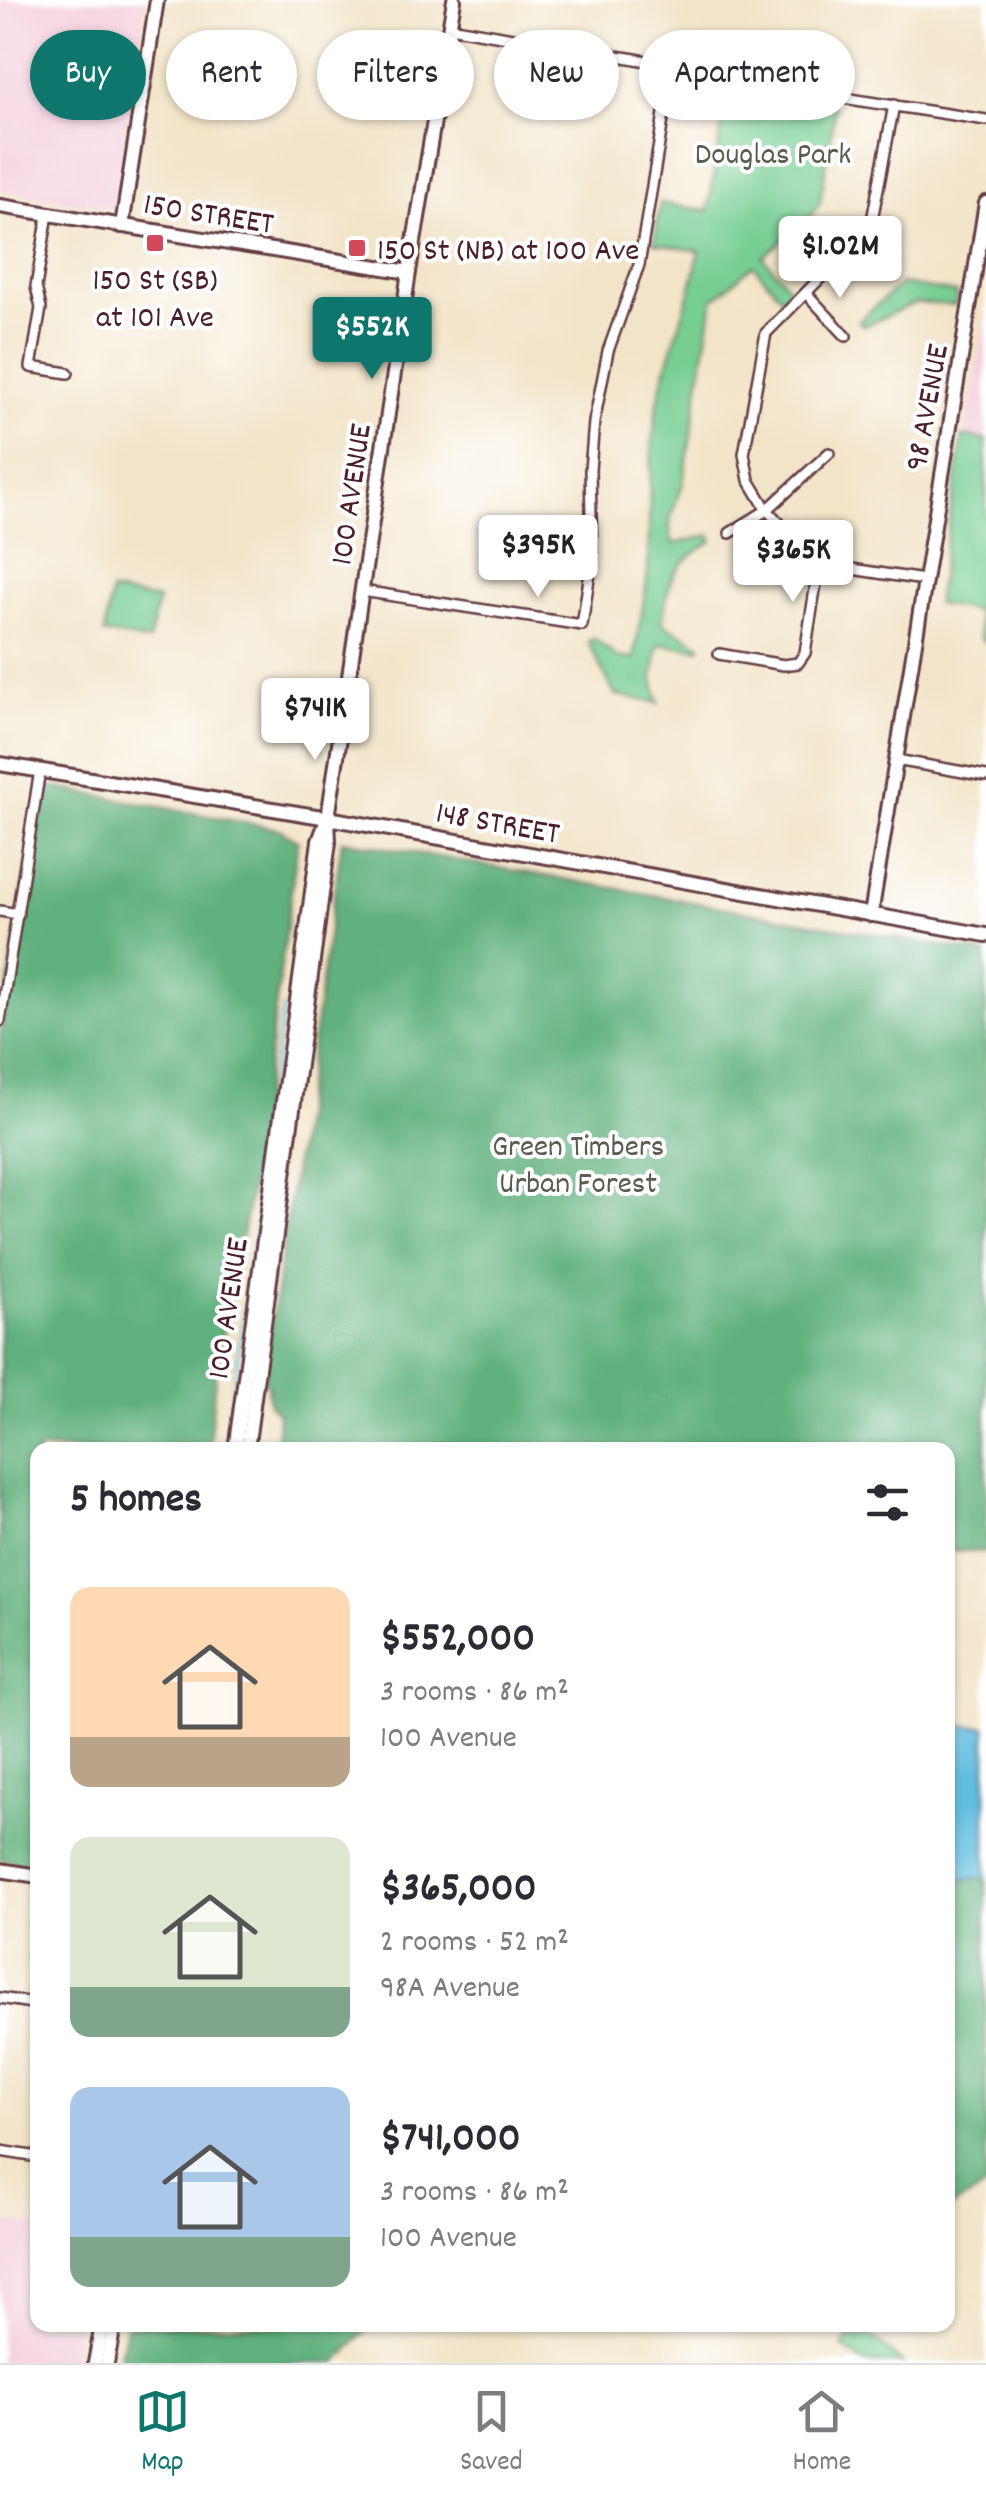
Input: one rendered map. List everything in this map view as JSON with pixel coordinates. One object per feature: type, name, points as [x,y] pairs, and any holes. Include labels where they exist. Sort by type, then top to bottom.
[{"type":"main road","points":[[122,226],[157,0]]},
{"type":"main road","name":"100 AVENUE","points":[[248,1442],[329,842],[328,818],[409,272],[454,0]]},
{"type":"main road","name":"98 AVENUE","points":[[871,915],[986,203]]},
{"type":"main road","name":"150 STREET","points":[[0,206],[409,272]]},
{"type":"main road","name":"148 STREET","points":[[0,764],[986,935]]},
{"type":"main road","name":"100 AVENUE","points":[[235,1442],[318,841],[328,818]]},
{"type":"main road","points":[[0,1870],[30,1875]]},
{"type":"main road","points":[[95,2363],[101,2332]]},
{"type":"main road","points":[[107,2363],[113,2332]]},
{"type":"street","points":[[450,27],[639,59]]},
{"type":"street","points":[[855,100],[986,120]]},
{"type":"street","points":[[894,105],[873,216],[865,233],[766,333],[757,368],[744,466],[767,510],[819,564],[924,580]]},
{"type":"street","points":[[362,591],[582,625],[592,558],[591,440],[608,351],[639,264],[663,120]]},
{"type":"street","points":[[48,214],[36,287],[40,308],[30,367],[68,373]]},
{"type":"street","points":[[806,293],[846,336]]},
{"type":"street","points":[[730,533],[767,510],[830,453]]},
{"type":"street","points":[[719,654],[784,665],[798,663],[805,652],[819,564]]},
{"type":"street","points":[[896,760],[986,776]]},
{"type":"street","points":[[0,1021],[40,770]]},
{"type":"street","points":[[0,911],[18,914]]},
{"type":"street","points":[[0,1998],[30,2003]]},
{"type":"street","points":[[0,2151],[30,2156]]},
{"type":"shaded area","points":[[0,0],[146,0],[141,30],[30,30],[30,120],[128,120],[114,209],[0,190]]},
{"type":"shaded area","points":[[986,308],[986,590],[942,583]]},
{"type":"shaded area","points":[[0,2220],[30,2225],[30,2332],[77,2332],[71,2363],[0,2363]]},
{"type":"green space","name":"Douglas Park","points":[[723,120],[833,120],[820,203],[763,257],[790,288],[781,297],[753,265],[713,300],[683,484],[670,529],[674,544],[710,535],[713,541],[688,558],[675,574],[662,623],[701,645],[700,649],[659,644],[653,679],[659,703],[615,695],[588,642],[593,638],[617,657],[634,659],[647,579],[656,414],[699,251],[654,243],[660,203],[708,211]]},
{"type":"green space","points":[[901,284],[957,293],[955,305],[915,303],[864,326],[858,321]]},
{"type":"green space","points":[[963,436],[986,440],[986,642],[980,638],[977,611],[936,604]]},
{"type":"green space","points":[[111,592],[158,600],[149,641],[104,634]]},
{"type":"green space","points":[[47,786],[279,829],[298,841],[250,1194],[215,1377],[210,1442],[30,1442],[30,1865],[0,1860],[0,1035],[40,791]]},
{"type":"green space","name":"Green Timbers Urban Forest","points":[[342,840],[986,954],[986,1552],[955,1550],[955,1442],[276,1442],[278,1414],[269,1404],[268,1385],[263,1381]]},
{"type":"green space","points":[[986,1877],[986,2188],[955,2205],[955,1880]]},
{"type":"green space","points":[[125,2332],[365,2332],[337,2363],[119,2363]]},
{"type":"green space","points":[[866,2332],[903,2363],[864,2363],[842,2347],[851,2334],[859,2340]]},
{"type":"water","points":[[955,1726],[986,1727],[986,1877],[955,1880]]},
{"type":"waterway","points":[[226,1442],[283,1008]]},
{"type":"place","name":"150 St (SB) at 101 Ave","points":[[155,243]]},
{"type":"place","name":"150 St (NB) at 100 Ave","points":[[357,248]]}]
